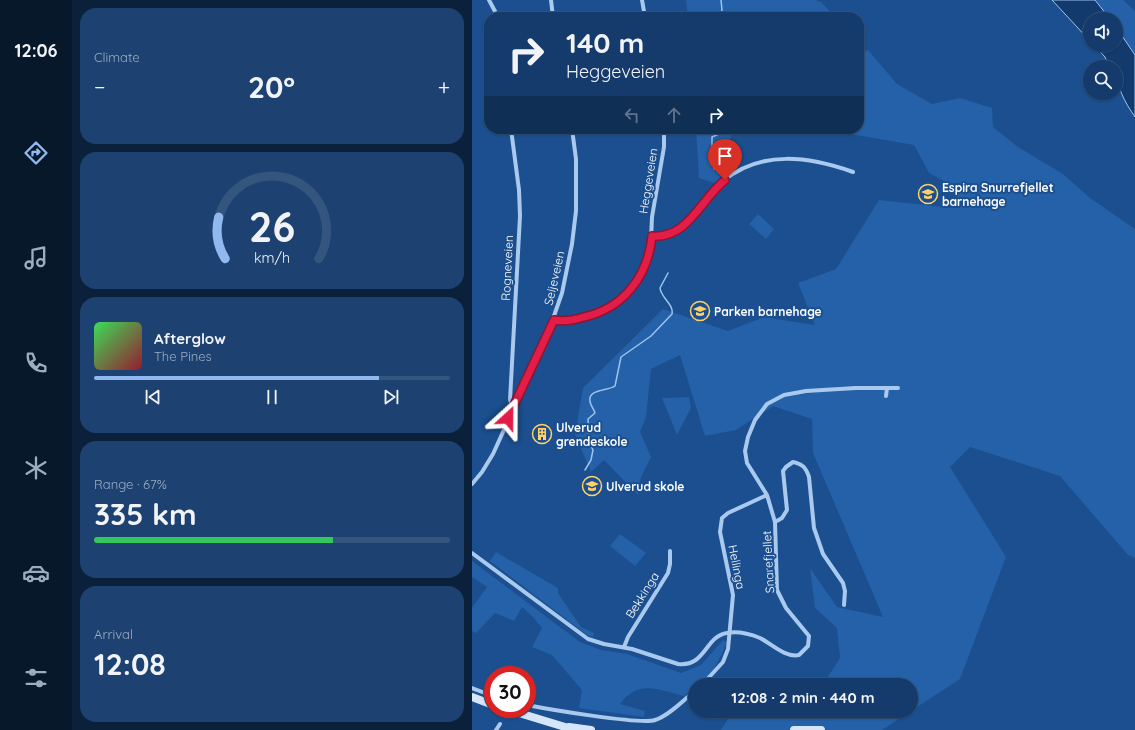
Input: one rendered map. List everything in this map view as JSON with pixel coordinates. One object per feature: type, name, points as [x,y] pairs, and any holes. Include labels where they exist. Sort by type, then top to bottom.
[{"type":"main road","points":[[472,697],[484,702]]},
{"type":"main road","points":[[536,718],[566,726],[591,730]]},
{"type":"main road","points":[[566,726],[575,730]]},
{"type":"main road","points":[[794,730],[821,730]]},
{"type":"street","points":[[489,0],[495,12]]},
{"type":"street","points":[[550,0],[553,12]]},
{"type":"street","points":[[642,0],[644,12]]},
{"type":"street","name":"Rogneveien","points":[[512,134],[519,190],[520,216],[510,393],[513,407]]},
{"type":"street","name":"Seljeveien","points":[[472,484],[482,472],[493,454],[513,407],[554,320],[572,244],[575,219],[576,172],[572,134]]},
{"type":"street","name":"Heggeveien","points":[[554,320],[569,320],[594,314],[610,307],[634,286],[642,274],[652,236],[652,217],[664,147],[664,134]]},
{"type":"street","points":[[652,236],[662,236],[677,232],[722,182],[736,173],[760,163],[780,159],[807,159],[827,163],[853,172]]},
{"type":"street","points":[[886,388],[886,396]]},
{"type":"street","name":"Snarefjellet","points":[[729,633],[747,634],[760,638],[791,655],[802,654],[808,646],[810,640],[808,634],[786,608],[777,590],[775,522],[767,495],[747,463],[745,451],[748,437],[755,420],[767,404],[784,395],[806,391],[898,388]]},
{"type":"street","points":[[775,522],[782,518],[787,510],[783,471],[793,462],[800,464],[807,471],[809,477],[814,528],[823,554],[843,583],[845,590],[844,606]]},
{"type":"street","name":"Hellinga","points":[[708,678],[726,658],[733,595],[720,532],[721,520],[726,514],[767,495]]},
{"type":"street","name":"Bekkinga","points":[[624,647],[628,637],[668,573],[670,551]]},
{"type":"street","points":[[472,553],[582,635],[604,644],[624,647],[678,664],[684,664],[692,662],[700,657],[719,636],[729,633]]},
{"type":"street","points":[[472,688],[484,693]]},
{"type":"street","points":[[536,705],[629,720],[654,721],[688,696]]},
{"type":"street","points":[[496,730],[500,724]]},
{"type":"shaded area","points":[[686,0],[815,0],[821,2],[830,12],[687,12]]},
{"type":"shaded area","points":[[1052,0],[1095,0],[1104,12],[1083,12],[1083,33]]},
{"type":"shaded area","points":[[1095,0],[1123,0],[1135,11],[1135,55],[1123,37],[1123,12],[1104,12]]},
{"type":"shaded area","points":[[1123,37],[1135,55],[1135,117],[1123,97],[1123,60],[1106,60],[1100,52],[1123,52]]},
{"type":"shaded area","points":[[868,50],[897,84],[932,104],[960,98],[992,108],[993,127],[1018,147],[1063,174],[1090,198],[1135,229],[1135,558],[1128,555],[1060,476],[970,447],[950,467],[1006,557],[960,679],[918,706],[918,678],[827,678],[840,658],[837,628],[815,608],[810,568],[837,607],[883,617],[813,453],[812,419],[773,406],[736,430],[705,436],[680,355],[651,369],[646,417],[640,432],[651,457],[641,477],[638,495],[604,460],[591,472],[575,434],[583,388],[663,309],[728,331],[764,317],[815,325],[798,283],[836,269],[879,200],[952,208],[957,188],[929,173],[914,145],[851,134],[864,134],[864,52]]},
{"type":"shaded area","points":[[696,134],[732,134],[729,144],[735,170],[724,186],[699,178]]},
{"type":"shaded area","points":[[758,214],[774,229],[766,239],[749,224]]},
{"type":"shaded area","points":[[689,397],[691,408],[677,435],[662,398]]},
{"type":"shaded area","points":[[620,534],[646,553],[635,566],[610,546]]},
{"type":"shaded area","points":[[496,552],[558,588],[558,593],[581,627],[594,633],[593,637],[587,635],[490,561]]},
{"type":"shaded area","points":[[472,561],[580,642],[601,650],[627,654],[681,673],[701,665],[723,640],[727,642],[719,660],[707,678],[688,678],[688,693],[684,696],[649,688],[634,691],[620,704],[645,711],[644,717],[579,708],[582,690],[552,655],[532,647],[542,628],[522,607],[514,621],[495,613],[476,633],[472,631],[472,608],[487,587],[472,577]]},
{"type":"shaded area","points":[[729,718],[900,718],[882,730],[721,730]]},
{"type":"waterway","points":[[721,0],[721,12]]},
{"type":"waterway","points":[[714,169],[717,162],[712,149],[712,137],[719,134]]},
{"type":"waterway","points":[[585,470],[591,460],[593,450],[589,442],[588,419],[595,413],[590,402],[590,397],[595,392],[615,386],[621,357],[651,336],[672,314],[671,307],[660,288],[668,273]]},
{"type":"place","name":"Espira Snurrefjellet barnehage","points":[[928,194]]},
{"type":"place","name":"Parken barnehage","points":[[700,311]]},
{"type":"place","name":"Ulverud grendeskole","points":[[542,434]]},
{"type":"place","name":"Ulverud skole","points":[[592,486]]},
{"type":"route","points":[[508,418],[554,320],[563,321],[594,314],[605,310],[619,301],[631,290],[642,274],[648,257],[652,236],[667,235],[679,230],[725,180]]}]
